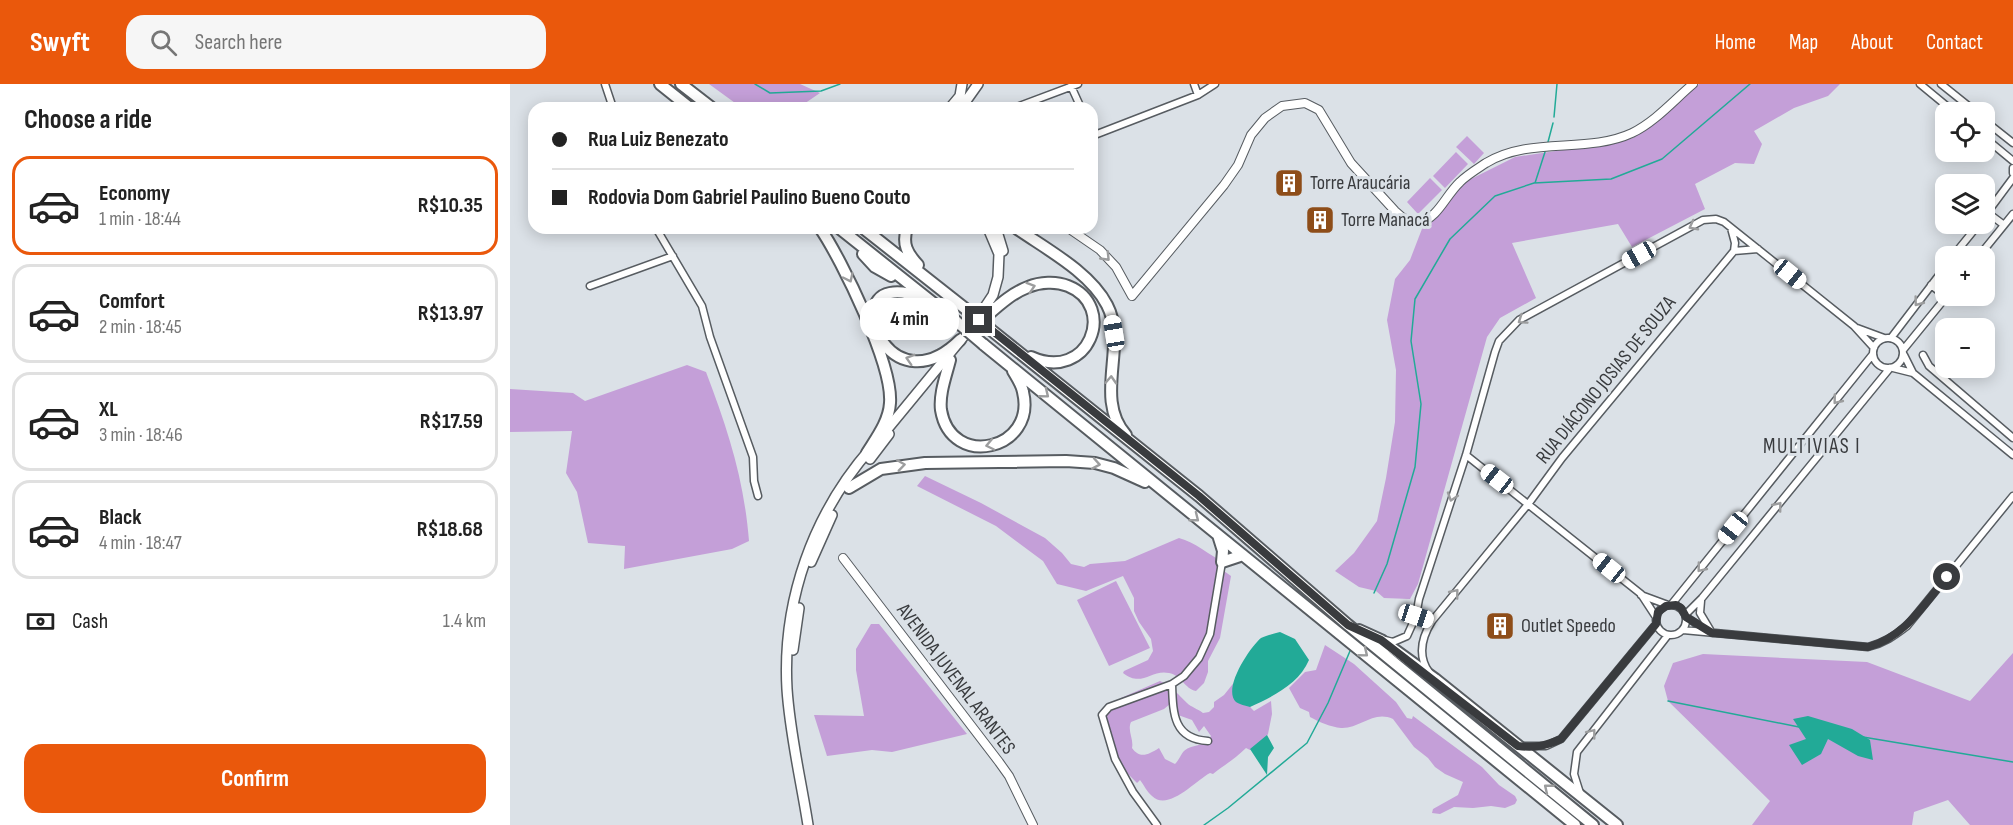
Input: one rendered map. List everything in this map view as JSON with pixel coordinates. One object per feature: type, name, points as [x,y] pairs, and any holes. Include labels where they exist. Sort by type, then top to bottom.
[{"type":"highway","points":[[660,84],[682,102]]},
{"type":"highway","points":[[681,84],[704,102]]},
{"type":"highway","points":[[824,234],[852,284],[878,349],[889,386],[890,403],[887,418],[867,453]]},
{"type":"highway","points":[[846,234],[1575,825]]},
{"type":"highway","points":[[871,234],[1199,496],[1348,625],[1593,825]]},
{"type":"highway","points":[[881,234],[903,259]]},
{"type":"highway","points":[[906,234],[908,254],[941,289]]},
{"type":"highway","points":[[1024,234],[1088,279],[1108,307],[1114,333],[1111,400],[1115,418],[1140,450]]},
{"type":"highway","points":[[983,319],[1014,294],[1030,286],[1047,283],[1072,288],[1088,302],[1093,316],[1092,332],[1085,348],[1077,355],[1054,364],[1041,362],[1018,352]]},
{"type":"highway","points":[[931,302],[907,293],[890,293],[881,297],[876,305],[873,321],[883,342],[892,352],[922,363],[948,352],[960,340]]},
{"type":"highway","points":[[950,360],[942,393],[941,409],[952,434],[977,447],[987,447],[1002,442],[1020,424],[1024,404],[1023,391],[1010,366]]},
{"type":"highway","points":[[849,488],[881,469],[900,465],[1066,460],[1095,463],[1114,468],[1159,489]]},
{"type":"highway","points":[[1218,535],[1223,551],[1222,562],[1243,555]]},
{"type":"highway","points":[[1348,625],[1381,640],[1435,679],[1617,825]]},
{"type":"main road","points":[[955,102],[960,96],[962,84]]},
{"type":"main road","points":[[965,102],[978,84]]},
{"type":"main road","points":[[808,825],[788,698],[787,655],[790,622],[797,589],[814,538],[826,513],[867,453],[988,303],[997,284],[999,254],[991,234]]},
{"type":"main road","points":[[815,825],[793,698],[792,656],[798,613],[810,564],[827,524],[849,488],[876,451],[983,319],[999,289],[1004,262],[1003,247],[998,234]]},
{"type":"street","points":[[605,84],[611,102]]},
{"type":"street","points":[[1194,84],[1198,95]]},
{"type":"street","points":[[1098,133],[1198,95],[1215,84]]},
{"type":"street","points":[[1077,234],[1100,250],[1116,267],[1132,296],[1224,184],[1238,165],[1251,135],[1265,118],[1282,106],[1305,103],[1319,110],[1351,163],[1395,211],[1403,218],[1419,223],[1434,215],[1459,182],[1488,162],[1516,151],[1606,140],[1627,135],[1648,123],[1693,84]]},
{"type":"street","points":[[1920,84],[1942,102]]},
{"type":"street","points":[[1941,84],[1964,102]]},
{"type":"street","points":[[1030,102],[1075,85],[1079,102]]},
{"type":"street","points":[[1995,129],[2013,143]]},
{"type":"street","points":[[1995,146],[2013,160]]},
{"type":"street","points":[[1995,202],[2013,176],[2013,168]]},
{"type":"street","points":[[1987,246],[2013,214]]},
{"type":"street","points":[[1381,640],[1393,642],[1407,636],[1416,616],[1419,599],[1500,341],[1519,320],[1703,220],[1716,219],[1744,237],[1854,326],[1874,351],[1878,364],[1913,374],[2011,453],[2013,444]]},
{"type":"street","points":[[1995,220],[2004,225]]},
{"type":"street","points":[[1731,228],[1735,243],[1734,250],[1758,249]]},
{"type":"street","points":[[660,234],[702,306],[710,337],[753,457],[754,481],[758,496]]},
{"type":"street","points":[[1961,246],[1971,234]]},
{"type":"street","name":"RUA DIÁCONO JOSIAS DE SOUZA","points":[[1435,679],[1426,668],[1421,647],[1424,634],[1432,621],[1529,503],[1562,458],[1734,250]]},
{"type":"street","points":[[590,286],[673,256]]},
{"type":"street","points":[[1518,746],[1546,746],[1561,739],[1656,621],[1661,608],[1670,605],[1874,351],[1935,280]]},
{"type":"street","points":[[1931,285],[1935,288]]},
{"type":"street","points":[[1686,616],[1892,368],[1901,362],[1904,352],[1939,306]]},
{"type":"street","points":[[1854,326],[1899,342],[1913,374]]},
{"type":"street","points":[[1923,354],[1929,366],[2013,438]]},
{"type":"street","points":[[1466,455],[1641,594],[1681,608],[1687,622],[1683,630],[1668,636],[1662,633],[1641,594]]},
{"type":"street","points":[[1683,630],[1868,647],[1880,644],[1906,626],[2013,496]]},
{"type":"street","name":"AVENIDA JUVENAL ARANTES","points":[[843,558],[1009,776],[1033,825]]},
{"type":"street","points":[[1158,825],[1126,780],[1113,753],[1102,715],[1109,707],[1172,684],[1184,676],[1198,658],[1210,634],[1222,562]]},
{"type":"street","points":[[1702,598],[1700,613],[1712,633]]},
{"type":"street","points":[[1416,616],[1432,621]]},
{"type":"street","points":[[1686,616],[1712,633]]},
{"type":"street","points":[[1588,803],[1579,792],[1575,780],[1574,761],[1577,752],[1668,636]]},
{"type":"street","points":[[1172,684],[1173,706],[1177,723],[1187,737],[1208,741]]},
{"type":"shaded area","points":[[709,84],[800,84],[820,93],[807,102],[734,102]]},
{"type":"shaded area","points":[[1699,84],[1840,84],[1828,96],[1794,108],[1754,131],[1762,144],[1754,164],[1735,163],[1695,184],[1705,209],[1632,247],[1618,224],[1512,243],[1536,298],[1500,318],[1487,337],[1418,584],[1410,599],[1384,598],[1376,591],[1359,587],[1335,571],[1354,553],[1377,521],[1395,422],[1396,370],[1387,320],[1395,279],[1410,260],[1425,221],[1437,215],[1465,182],[1515,157],[1633,138],[1651,126]]},
{"type":"shaded area","points":[[1467,136],[1484,153],[1474,164],[1456,147]]},
{"type":"shaded area","points":[[1456,152],[1468,164],[1445,188],[1433,176]]},
{"type":"shaded area","points":[[1430,178],[1442,190],[1418,214],[1407,202]]},
{"type":"shaded area","points":[[687,365],[706,372],[721,414],[739,476],[749,541],[732,549],[624,569],[625,546],[588,543],[577,492],[566,473],[572,431],[510,432],[510,389],[573,393],[585,401]]},
{"type":"shaded area","points":[[925,476],[1045,538],[1071,564],[1084,567],[1090,564],[1125,561],[1179,538],[1191,542],[1225,563],[1224,571],[1231,576],[1220,638],[1208,661],[1208,672],[1204,683],[1196,691],[1189,688],[1177,676],[1169,673],[1157,673],[1136,679],[1123,673],[1148,660],[1153,651],[1151,639],[1134,611],[1134,598],[1123,576],[1086,591],[1057,584],[1043,561],[996,526],[917,486]]},
{"type":"shaded area","points":[[1116,581],[1150,648],[1109,666],[1077,600]]},
{"type":"shaded area","points":[[871,624],[879,624],[967,734],[892,752],[872,750],[827,756],[814,715],[864,716],[856,670],[856,649]]},
{"type":"shaded area","points":[[1280,632],[1295,639],[1309,660],[1299,676],[1284,689],[1250,707],[1236,702],[1232,688],[1239,668],[1250,650],[1261,638]]},
{"type":"shaded area","points":[[1325,645],[1354,664],[1396,702],[1407,718],[1412,719],[1413,716],[1482,767],[1499,785],[1515,796],[1517,800],[1515,804],[1505,808],[1454,807],[1440,814],[1432,813],[1433,809],[1458,795],[1463,782],[1435,767],[1414,747],[1393,719],[1373,718],[1348,728],[1341,728],[1310,717],[1309,712],[1300,708],[1289,688],[1305,672],[1316,670]]},
{"type":"shaded area","points":[[2013,653],[2013,825],[1970,825],[1948,800],[1914,812],[1912,825],[1752,825],[1770,801],[1668,701],[1664,686],[1673,663],[1703,654],[1867,662],[1970,701]]},
{"type":"shaded area","points":[[1236,680],[1254,711],[1271,701],[1272,714],[1268,734],[1263,743],[1250,750],[1246,748],[1213,774],[1210,773],[1173,798],[1166,800],[1158,800],[1152,796],[1140,780],[1137,783],[1116,762],[1104,719],[1108,711],[1121,698],[1160,681],[1203,713],[1209,712],[1214,707],[1214,702],[1224,695]],"holes":[[[1170,704],[1174,706],[1178,715],[1192,720],[1199,732],[1204,726],[1211,736],[1206,742],[1184,751],[1175,764],[1165,759],[1159,748],[1144,755],[1138,754],[1132,748],[1131,722],[1164,709]]]},
{"type":"shaded area","points":[[1808,716],[1852,729],[1870,740],[1873,760],[1858,756],[1828,739],[1821,754],[1802,765],[1789,745],[1806,739],[1793,719]]},
{"type":"shaded area","points":[[1267,735],[1274,748],[1268,757],[1267,775],[1250,749]]},
{"type":"waterway","points":[[755,84],[770,93],[821,91],[840,84]]},
{"type":"waterway","points":[[1554,117],[1557,84]]},
{"type":"waterway","points":[[1374,593],[1387,564],[1415,467],[1421,404],[1411,341],[1415,299],[1450,239],[1495,196],[1534,183],[1611,179],[1662,159],[1750,84]]},
{"type":"waterway","points":[[1548,142],[1553,123]]},
{"type":"waterway","points":[[1535,183],[1545,152]]},
{"type":"waterway","points":[[1204,825],[1307,743],[1328,703],[1350,651]]},
{"type":"waterway","points":[[1668,701],[1799,727]]},
{"type":"waterway","points":[[1863,737],[2013,762]]},
{"type":"place","name":"Torre Araucária","points":[[1289,183]]},
{"type":"place","name":"Torre Manacá","points":[[1320,220]]},
{"type":"place","name":"Outlet Speedo","points":[[1500,626]]},
{"type":"district","name":"MULTIVIAS I","points":[[1812,446]]},
{"type":"route","points":[[979,320],[1199,496],[1348,625],[1381,640],[1435,679],[1518,746],[1546,746],[1561,739],[1656,624],[1658,612],[1666,606],[1676,605],[1686,614],[1686,617],[1712,633],[1868,647],[1890,639],[1906,626],[1947,577]]}]
